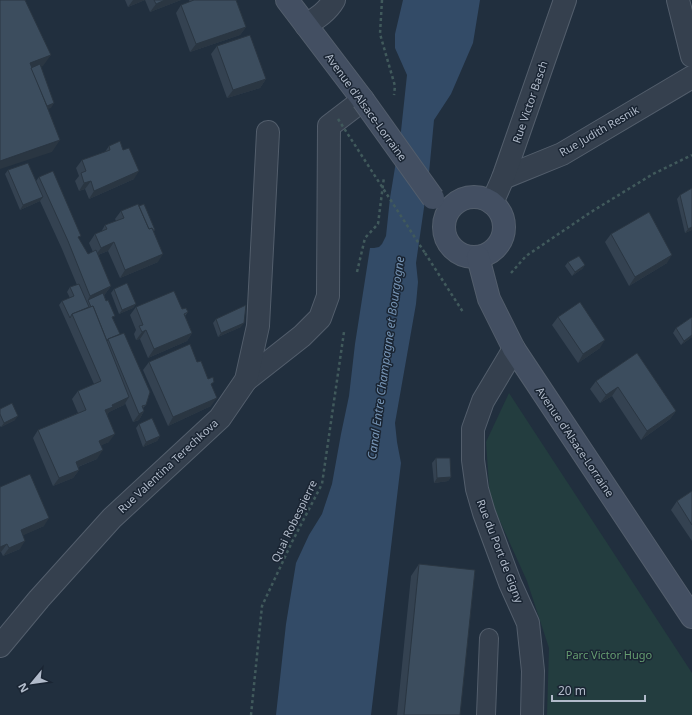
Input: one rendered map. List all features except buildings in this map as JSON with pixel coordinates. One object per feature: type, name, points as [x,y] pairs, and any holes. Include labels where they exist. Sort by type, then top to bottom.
[{"type":"main road","name":"Avenue d'Alsace-Lorraine","points":[[287,0],[441,204]]},
{"type":"main road","points":[[474,197],[484,199],[492,204],[501,215],[504,230],[501,240],[496,248],[488,254],[478,257],[459,253],[452,247],[446,238],[444,229],[445,219],[441,204],[455,203],[464,198],[474,197]]},
{"type":"main road","name":"Avenue d'Alsace-Lorraine","points":[[478,257],[489,299],[514,349],[692,617]]},
{"type":"street","points":[[306,25],[321,16],[331,6],[334,0]]},
{"type":"street","name":"Rue Victor Basch","points":[[492,204],[503,178],[565,0]]},
{"type":"street","points":[[678,0],[692,56]]},
{"type":"street","name":"Rue Judith Resnik","points":[[503,178],[562,154],[692,77]]},
{"type":"street","points":[[246,380],[302,336],[320,318],[328,296],[329,126],[363,100]]},
{"type":"street","name":"Rue Valentina Terechkova","points":[[0,646],[39,599],[112,518],[220,418],[246,380],[258,326],[268,132]]},
{"type":"street","name":"Rue du Port de Gigny","points":[[514,349],[483,401],[473,429],[473,460],[476,489],[484,513],[510,583],[528,623],[533,671],[532,715]]},
{"type":"lane","points":[[486,715],[488,638]]},
{"type":"path","points":[[338,119],[464,314],[489,299],[526,256],[591,212],[654,174],[692,154]]},
{"type":"path","name":"Quai Robespierre","points":[[251,715],[262,606],[292,542],[322,484],[344,332]]},
{"type":"green space","name":"Parc Victor Hugo","points":[[509,393],[692,673],[692,715],[547,715],[549,648],[527,581],[490,499],[486,442]]},
{"type":"water","name":"Canal Entre Champagne et Bourgogne","points":[[403,0],[480,0],[473,43],[451,94],[434,120],[429,173],[416,263],[418,282],[416,304],[395,423],[401,463],[371,715],[276,715],[286,624],[296,563],[309,535],[322,514],[332,484],[349,396],[355,344],[370,248],[379,247],[386,236],[390,198],[401,131],[407,75],[395,48],[395,34]]}]
